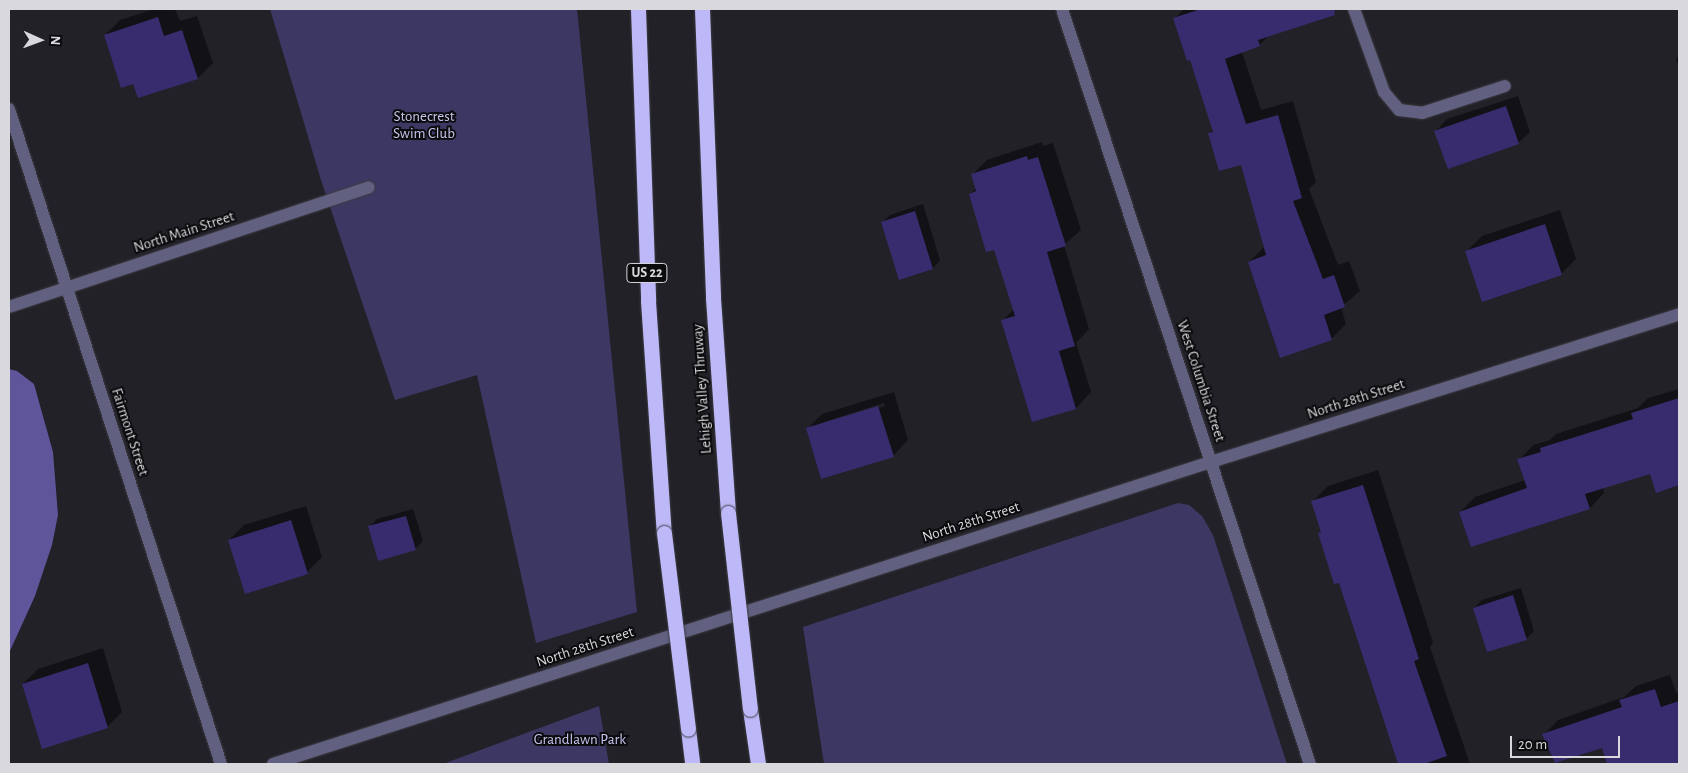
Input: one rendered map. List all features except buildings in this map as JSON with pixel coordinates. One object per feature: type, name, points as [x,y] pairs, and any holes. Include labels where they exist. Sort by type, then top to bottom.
[{"type":"highway","name":"US 22","points":[[638,9],[648,301],[664,533],[692,764]]},
{"type":"highway","name":"Lehigh Valley Thruway","points":[[702,9],[713,298],[728,513],[758,764]]},
{"type":"street","name":"West Columbia Street","points":[[1062,9],[1310,764]]},
{"type":"street","points":[[1354,9],[1384,92],[1399,110],[1422,113],[1505,86]]},
{"type":"street","name":"Fairmont Street","points":[[9,109],[220,764]]},
{"type":"street","name":"North Main Street","points":[[9,307],[368,187]]},
{"type":"street","name":"North 28th Street","points":[[273,764],[1211,462],[1679,314]]},
{"type":"green space","name":"Stonecrest Swim Club","points":[[270,9],[577,9],[637,612],[536,643],[477,375],[395,400],[321,180]]},
{"type":"green space","points":[[1178,503],[1189,505],[1202,516],[1213,535],[1287,764],[824,764],[803,627]]},
{"type":"green space","name":"Grandlawn Park","points":[[599,706],[609,764],[443,764]]},
{"type":"shaded area","points":[[9,369],[17,371],[34,384],[53,452],[58,515],[52,545],[35,596],[9,653]]}]
